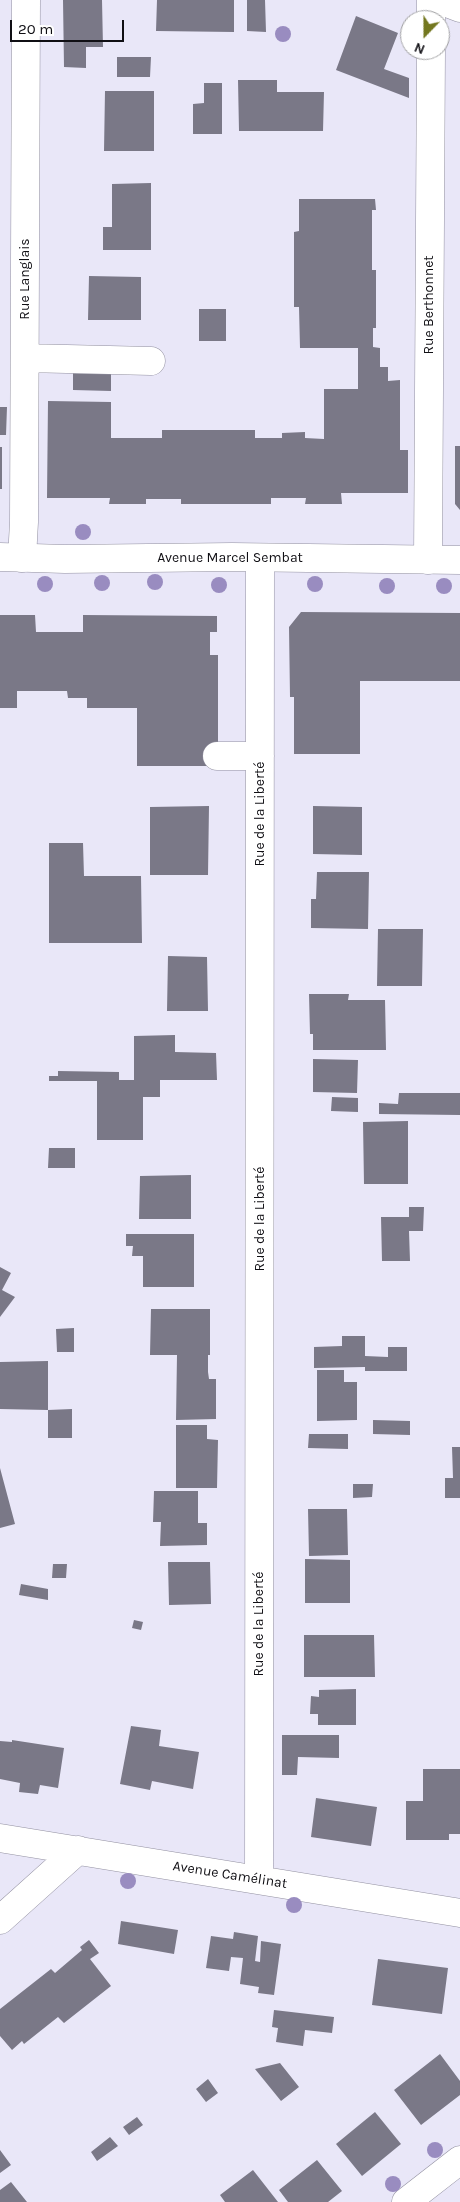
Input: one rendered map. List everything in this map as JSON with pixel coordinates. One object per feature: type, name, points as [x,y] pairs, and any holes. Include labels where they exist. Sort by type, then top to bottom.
[{"type":"street","name":"Rue Langlais","points":[[11,558],[24,522],[26,0]]},
{"type":"street","points":[[439,0],[460,8]]},
{"type":"street","name":"Rue Berthonnet","points":[[428,560],[431,60]]},
{"type":"street","points":[[25,358],[151,361]]},
{"type":"street","name":"Avenue Marcel Sembat","points":[[11,558],[460,560]]},
{"type":"street","name":"Rue de la Liberté","points":[[259,1879],[260,558]]},
{"type":"street","points":[[218,756],[260,756]]},
{"type":"street","name":"Avenue Camélinat","points":[[0,1838],[460,1913]]},
{"type":"street","points":[[0,1920],[78,1850]]},
{"type":"street","points":[[406,2202],[460,2160]]},
{"type":"building","points":[[63,0],[102,0],[103,47],[86,47],[86,68],[64,67]]},
{"type":"building","points":[[157,0],[234,0],[234,32],[156,31]]},
{"type":"building","points":[[247,0],[265,0],[266,32],[247,31]]},
{"type":"building","points":[[356,16],[398,33],[384,69],[409,78],[409,98],[336,70]]},
{"type":"building","points":[[117,57],[151,57],[150,77],[117,77]]},
{"type":"building","points":[[238,80],[277,80],[277,92],[324,92],[323,131],[239,131]]},
{"type":"building","points":[[204,83],[222,83],[222,134],[193,134],[193,104],[204,103]]},
{"type":"building","points":[[105,91],[154,91],[154,151],[104,151]]},
{"type":"building","points":[[151,183],[151,250],[103,250],[103,227],[112,227],[112,184]]},
{"type":"building","points":[[299,199],[375,199],[376,210],[372,210],[372,270],[376,270],[376,328],[373,328],[373,347],[380,348],[380,367],[388,367],[388,381],[400,380],[400,450],[408,450],[408,493],[341,493],[342,504],[305,504],[306,498],[271,498],[271,504],[181,504],[181,499],[146,499],[146,504],[109,504],[110,498],[47,498],[48,401],[111,402],[111,438],[162,438],[162,430],[255,430],[255,438],[282,438],[282,433],[305,432],[305,438],[324,439],[324,389],[358,389],[358,348],[300,348],[299,307],[294,307],[294,232],[299,231]]},
{"type":"building","points":[[89,276],[141,277],[141,320],[88,320]]},
{"type":"building","points":[[199,309],[226,309],[226,341],[199,341]]},
{"type":"building","points":[[73,373],[111,374],[111,391],[73,390]]},
{"type":"building","points":[[0,407],[7,407],[6,435],[0,435]]},
{"type":"building","points":[[455,446],[460,446],[460,510],[455,504]]},
{"type":"building","points":[[0,447],[2,447],[2,489],[0,489]]},
{"type":"building","points":[[301,612],[460,613],[460,681],[360,681],[360,754],[294,754],[294,697],[290,697],[289,627]]},
{"type":"building","points":[[0,615],[35,615],[36,632],[83,632],[83,615],[217,616],[217,632],[210,632],[210,655],[218,655],[218,766],[137,766],[137,708],[87,708],[87,698],[68,698],[67,691],[17,691],[17,708],[0,708]]},
{"type":"building","points":[[209,806],[208,875],[150,875],[150,807]]},
{"type":"building","points":[[313,806],[362,807],[362,855],[313,854]]},
{"type":"building","points":[[49,843],[83,843],[84,876],[141,876],[142,943],[49,943]]},
{"type":"building","points":[[317,872],[369,872],[368,929],[311,928],[311,899],[316,899]]},
{"type":"building","points":[[378,929],[423,929],[422,986],[377,986]]},
{"type":"building","points":[[168,956],[207,957],[208,1011],[167,1011]]},
{"type":"building","points":[[309,994],[349,994],[348,1000],[385,1000],[386,1050],[313,1050],[313,1034],[310,1034]]},
{"type":"building","points":[[175,1035],[175,1052],[216,1053],[217,1080],[160,1080],[160,1097],[143,1097],[143,1140],[97,1140],[97,1081],[49,1081],[49,1076],[58,1076],[58,1071],[119,1072],[119,1080],[134,1080],[134,1036]]},
{"type":"building","points":[[313,1059],[358,1060],[357,1093],[313,1092]]},
{"type":"building","points":[[399,1093],[460,1093],[460,1115],[379,1114],[379,1103],[398,1104]]},
{"type":"building","points":[[332,1097],[358,1098],[358,1112],[331,1111]]},
{"type":"building","points":[[408,1121],[408,1184],[364,1184],[363,1122]]},
{"type":"building","points":[[49,1148],[75,1148],[75,1168],[48,1168]]},
{"type":"building","points":[[191,1175],[191,1219],[139,1219],[140,1176]]},
{"type":"building","points":[[409,1207],[424,1207],[423,1231],[409,1231],[410,1261],[382,1261],[381,1217],[409,1217]]},
{"type":"building","points":[[126,1234],[194,1234],[194,1287],[143,1287],[143,1256],[132,1256],[133,1246],[126,1246]]},
{"type":"building","points":[[0,1267],[11,1273],[2,1290],[15,1297],[0,1317]]},
{"type":"building","points":[[151,1309],[210,1309],[208,1372],[209,1379],[216,1379],[216,1419],[176,1420],[177,1355],[150,1355]]},
{"type":"building","points":[[74,1328],[74,1352],[57,1352],[56,1329]]},
{"type":"building","points":[[342,1336],[365,1336],[365,1356],[388,1357],[388,1347],[407,1347],[407,1371],[365,1371],[365,1367],[314,1368],[314,1347],[342,1346]]},
{"type":"building","points":[[48,1361],[48,1410],[0,1409],[0,1362]]},
{"type":"building","points":[[317,1370],[344,1370],[344,1382],[357,1382],[357,1420],[317,1421]]},
{"type":"building","points":[[72,1409],[72,1438],[48,1438],[48,1410]]},
{"type":"building","points":[[373,1420],[410,1421],[410,1435],[373,1434]]},
{"type":"building","points":[[176,1425],[207,1425],[207,1439],[218,1440],[217,1488],[176,1488]]},
{"type":"building","points":[[309,1434],[348,1434],[348,1449],[308,1448]]},
{"type":"building","points":[[452,1447],[460,1447],[460,1498],[445,1498],[445,1478],[453,1478]]},
{"type":"building","points":[[0,1468],[15,1524],[0,1528]]},
{"type":"building","points":[[353,1484],[373,1484],[372,1497],[353,1498]]},
{"type":"building","points":[[154,1491],[198,1491],[198,1523],[207,1523],[207,1545],[160,1546],[161,1522],[153,1522]]},
{"type":"building","points":[[308,1509],[347,1509],[348,1555],[309,1556]]},
{"type":"building","points":[[305,1559],[350,1560],[350,1603],[305,1603]]},
{"type":"building","points":[[168,1562],[210,1562],[211,1604],[169,1605]]},
{"type":"building","points":[[53,1564],[67,1564],[66,1578],[52,1578]]},
{"type":"building","points":[[21,1584],[48,1589],[48,1600],[19,1595]]},
{"type":"building","points":[[134,1620],[143,1622],[141,1630],[132,1628]]},
{"type":"building","points":[[304,1635],[374,1635],[375,1677],[304,1677]]},
{"type":"building","points":[[356,1689],[356,1725],[318,1725],[318,1714],[310,1714],[311,1696],[319,1697],[319,1690]]},
{"type":"building","points":[[131,1726],[161,1730],[159,1746],[199,1752],[193,1789],[152,1781],[150,1790],[120,1784]]},
{"type":"building","points":[[282,1735],[339,1735],[339,1758],[298,1757],[297,1775],[282,1775]]},
{"type":"building","points":[[12,1740],[64,1748],[58,1788],[40,1785],[38,1794],[19,1792],[20,1783],[0,1779],[0,1741],[12,1742]]},
{"type":"building","points":[[423,1769],[460,1769],[460,1834],[449,1834],[449,1840],[406,1840],[406,1801],[423,1801]]},
{"type":"building","points":[[316,1798],[377,1807],[371,1846],[311,1837]]},
{"type":"building","points":[[121,1921],[178,1930],[174,1954],[118,1944]]},
{"type":"building","points":[[234,1932],[258,1936],[255,1961],[260,1962],[261,1941],[281,1944],[274,1995],[258,1993],[259,1987],[240,1984],[243,1958],[231,1957],[229,1971],[206,1968],[211,1936],[233,1939]]},
{"type":"building","points":[[89,1940],[99,1953],[90,1959],[111,1986],[64,2023],[58,2017],[24,2044],[22,2041],[12,2050],[0,2036],[0,2009],[51,1969],[55,1973],[82,1950],[80,1947]]},
{"type":"building","points":[[378,1959],[448,1968],[442,2014],[372,2005]]},
{"type":"building","points":[[274,2010],[334,2017],[332,2033],[305,2030],[303,2046],[276,2042],[278,2028],[272,2027]]},
{"type":"building","points":[[440,2054],[460,2081],[460,2095],[421,2125],[394,2090]]},
{"type":"building","points":[[280,2063],[299,2087],[281,2101],[255,2069]]},
{"type":"building","points":[[208,2079],[218,2093],[206,2102],[196,2089]]},
{"type":"building","points":[[375,2112],[401,2144],[362,2176],[336,2144]]},
{"type":"building","points":[[137,2117],[143,2125],[129,2135],[123,2127]]},
{"type":"building","points":[[110,2137],[118,2146],[97,2161],[91,2152]]},
{"type":"building","points":[[0,2150],[11,2165],[0,2173]]},
{"type":"building","points":[[317,2160],[342,2191],[328,2202],[288,2202],[279,2190]]},
{"type":"building","points":[[253,2170],[278,2202],[225,2202],[220,2195]]},
{"type":"building","points":[[11,2182],[27,2202],[0,2202],[0,2190]]}]
